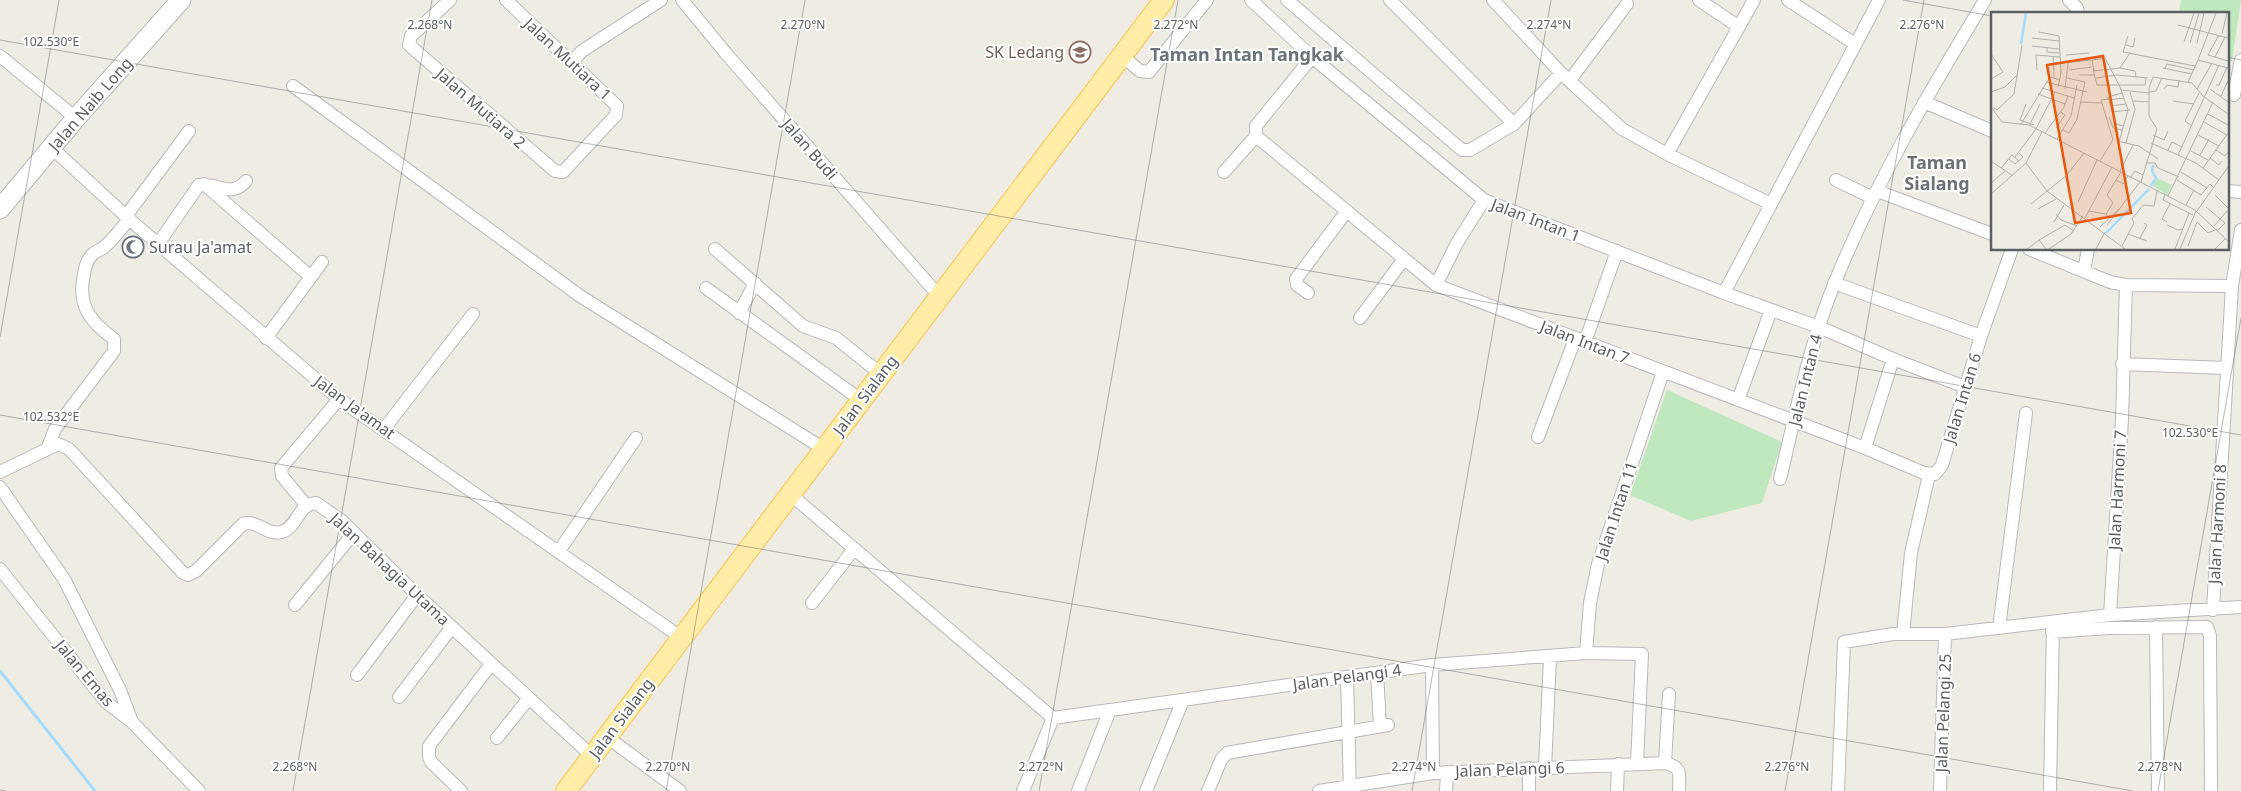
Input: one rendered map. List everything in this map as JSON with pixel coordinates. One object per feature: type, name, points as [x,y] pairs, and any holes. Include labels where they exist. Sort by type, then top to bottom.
[{"type":"main road","name":"Jalan Naib Long","points":[[0,209],[76,118],[182,0]]},
{"type":"main road","name":"Jalan Sialang","points":[[566,791],[1164,0]]},
{"type":"street","name":"Jalan Mutiara 1","points":[[506,0],[615,103],[618,109],[616,115],[591,144]]},
{"type":"street","points":[[572,62],[582,51],[661,0]]},
{"type":"street","name":"Jalan Budi","points":[[682,0],[729,57],[940,297]]},
{"type":"street","points":[[1122,56],[1140,71],[1149,72],[1207,0]]},
{"type":"street","name":"Jalan Intan 1","points":[[1251,0],[1312,57],[1484,200],[1724,293],[1819,327],[1965,387]]},
{"type":"street","points":[[1287,0],[1462,150],[1470,150],[1514,124],[1566,76],[1626,4]]},
{"type":"street","points":[[1390,0],[1514,124]]},
{"type":"street","points":[[1493,0],[1566,76],[1622,129],[1667,154],[1771,204]]},
{"type":"street","points":[[1699,0],[1740,27]]},
{"type":"street","points":[[1667,154],[1754,0]]},
{"type":"street","points":[[1788,0],[1855,44]]},
{"type":"street","points":[[1724,293],[1879,0]]},
{"type":"street","name":"Jalan Intan 4","points":[[1780,479],[1819,327],[1834,283],[1875,195],[1924,102],[1984,0]]},
{"type":"street","points":[[2069,0],[2077,8],[2078,12]]},
{"type":"street","name":"Jalan Mutiara 2","points":[[446,4],[409,38],[412,48],[557,172],[566,170],[591,144]]},
{"type":"street","points":[[0,56],[76,118]]},
{"type":"street","points":[[1224,172],[1257,137],[1256,126],[1312,57]]},
{"type":"street","points":[[2234,95],[2241,60]]},
{"type":"street","points":[[293,86],[580,296],[824,449]]},
{"type":"street","points":[[1924,102],[1991,131]]},
{"type":"street","points":[[48,447],[55,429],[114,351],[114,338],[90,319],[85,310],[81,296],[86,264],[93,254],[112,240],[189,131]]},
{"type":"street","name":"Jalan Intan 7","points":[[1257,137],[1436,285],[1865,448],[1929,475]]},
{"type":"street","name":"Jalan Ja'amat","points":[[52,148],[128,218],[266,338],[339,398],[682,638]]},
{"type":"street","points":[[1836,180],[1991,234]]},
{"type":"street","points":[[158,244],[199,185],[204,184],[226,190],[237,189],[246,181]]},
{"type":"street","points":[[204,184],[311,277]]},
{"type":"street","points":[[2228,190],[2241,192]]},
{"type":"street","points":[[1436,285],[1457,243],[1484,200]]},
{"type":"street","points":[[1308,293],[1297,285],[1296,279],[1346,212]]},
{"type":"street","name":"Jalan Harmoni 8","points":[[2212,610],[2226,368],[2241,230]]},
{"type":"street","points":[[715,249],[803,326],[836,338],[881,374]]},
{"type":"street","name":"Jalan Intan 6","points":[[1929,475],[1939,470],[1943,461],[1981,336],[2012,250]]},
{"type":"street","points":[[2032,250],[2110,282],[2126,285],[2235,280]]},
{"type":"street","points":[[2084,271],[2088,250]]},
{"type":"street","points":[[1538,436],[1617,252]]},
{"type":"street","points":[[1360,318],[1404,259]]},
{"type":"street","points":[[266,338],[322,262]]},
{"type":"street","points":[[739,313],[754,283]]},
{"type":"street","points":[[1834,283],[1981,336]]},
{"type":"street","name":"Jalan Harmoni 7","points":[[2110,615],[2122,419],[2122,364],[2126,285]]},
{"type":"street","points":[[706,288],[861,400]]},
{"type":"street","points":[[1738,400],[1771,310]]},
{"type":"street","points":[[384,429],[473,314]]},
{"type":"street","points":[[1865,448],[1893,359]]},
{"type":"street","points":[[2122,364],[2226,368]]},
{"type":"street","name":"Jalan Intan 11","points":[[1586,653],[1590,603],[1598,564],[1663,372]]},
{"type":"street","points":[[0,472],[48,447],[58,444],[69,449],[183,573],[188,575],[196,571],[243,524],[251,522],[271,532],[287,530],[306,505],[282,476],[281,468],[339,398]]},
{"type":"street","points":[[1999,628],[2026,413]]},
{"type":"street","points":[[559,551],[636,438]]},
{"type":"street","points":[[1903,634],[1910,553],[1929,475]]},
{"type":"street","points":[[0,486],[64,579],[120,690],[132,722]]},
{"type":"street","points":[[790,494],[1053,718],[1023,791]]},
{"type":"street","name":"Jalan Bahagia Utama","points":[[306,505],[316,502],[342,521],[353,534],[417,595],[592,756]]},
{"type":"street","points":[[295,605],[353,534]]},
{"type":"street","points":[[812,602],[854,549]]},
{"type":"street","name":"Jalan Emas","points":[[0,569],[106,702],[132,722],[198,791]]},
{"type":"street","points":[[357,675],[417,595]]},
{"type":"street","points":[[2052,626],[2110,615],[2241,607]]},
{"type":"street","points":[[2050,791],[2052,626]]},
{"type":"street","points":[[1838,791],[1844,642],[1903,634],[1945,634],[1999,628],[2052,626],[2109,628],[2202,626],[2210,631],[2211,791]]},
{"type":"street","points":[[399,697],[452,627]]},
{"type":"street","points":[[2156,627],[2158,791]]},
{"type":"street","name":"Jalan Pelangi 25","points":[[1940,791],[1945,634]]},
{"type":"street","name":"Jalan Pelangi 4","points":[[1053,718],[1432,665],[1586,653],[1642,654],[1637,764]]},
{"type":"street","points":[[1545,768],[1550,657]]},
{"type":"street","points":[[461,791],[431,762],[429,757],[430,744],[491,664]]},
{"type":"street","points":[[1432,665],[1433,773]]},
{"type":"street","points":[[1208,791],[1221,760],[1227,753],[1384,726],[1377,673]]},
{"type":"street","points":[[1347,677],[1350,788]]},
{"type":"street","points":[[1669,694],[1665,763],[1675,765],[1678,768],[1679,791]]},
{"type":"street","points":[[497,738],[529,698]]},
{"type":"street","points":[[1146,791],[1183,700]]},
{"type":"street","points":[[1078,791],[1110,710]]},
{"type":"street","points":[[607,737],[680,791]]},
{"type":"street","name":"Jalan Pelangi 6","points":[[1319,791],[1350,788],[1433,773],[1665,763]]},
{"type":"street","points":[[1617,791],[1618,764]]},
{"type":"street","points":[[1529,768],[1529,791]]},
{"type":"street","points":[[1446,791],[1447,772]]},
{"type":"green space","points":[[2181,0],[2241,0],[2232,61],[2228,61],[2228,12],[2179,12]]},
{"type":"green space","points":[[1667,390],[1782,442],[1762,503],[1691,521],[1630,495]]},
{"type":"waterway","points":[[0,671],[95,791]]},
{"type":"place","name":"SK Ledang","points":[[1080,52]]},
{"type":"place","name":"Surau Ja'amat","points":[[133,247]]},
{"type":"district","name":"Taman Intan Tangkak","points":[[1247,54]]},
{"type":"district","name":"Taman Sialang","points":[[1937,172]]}]
